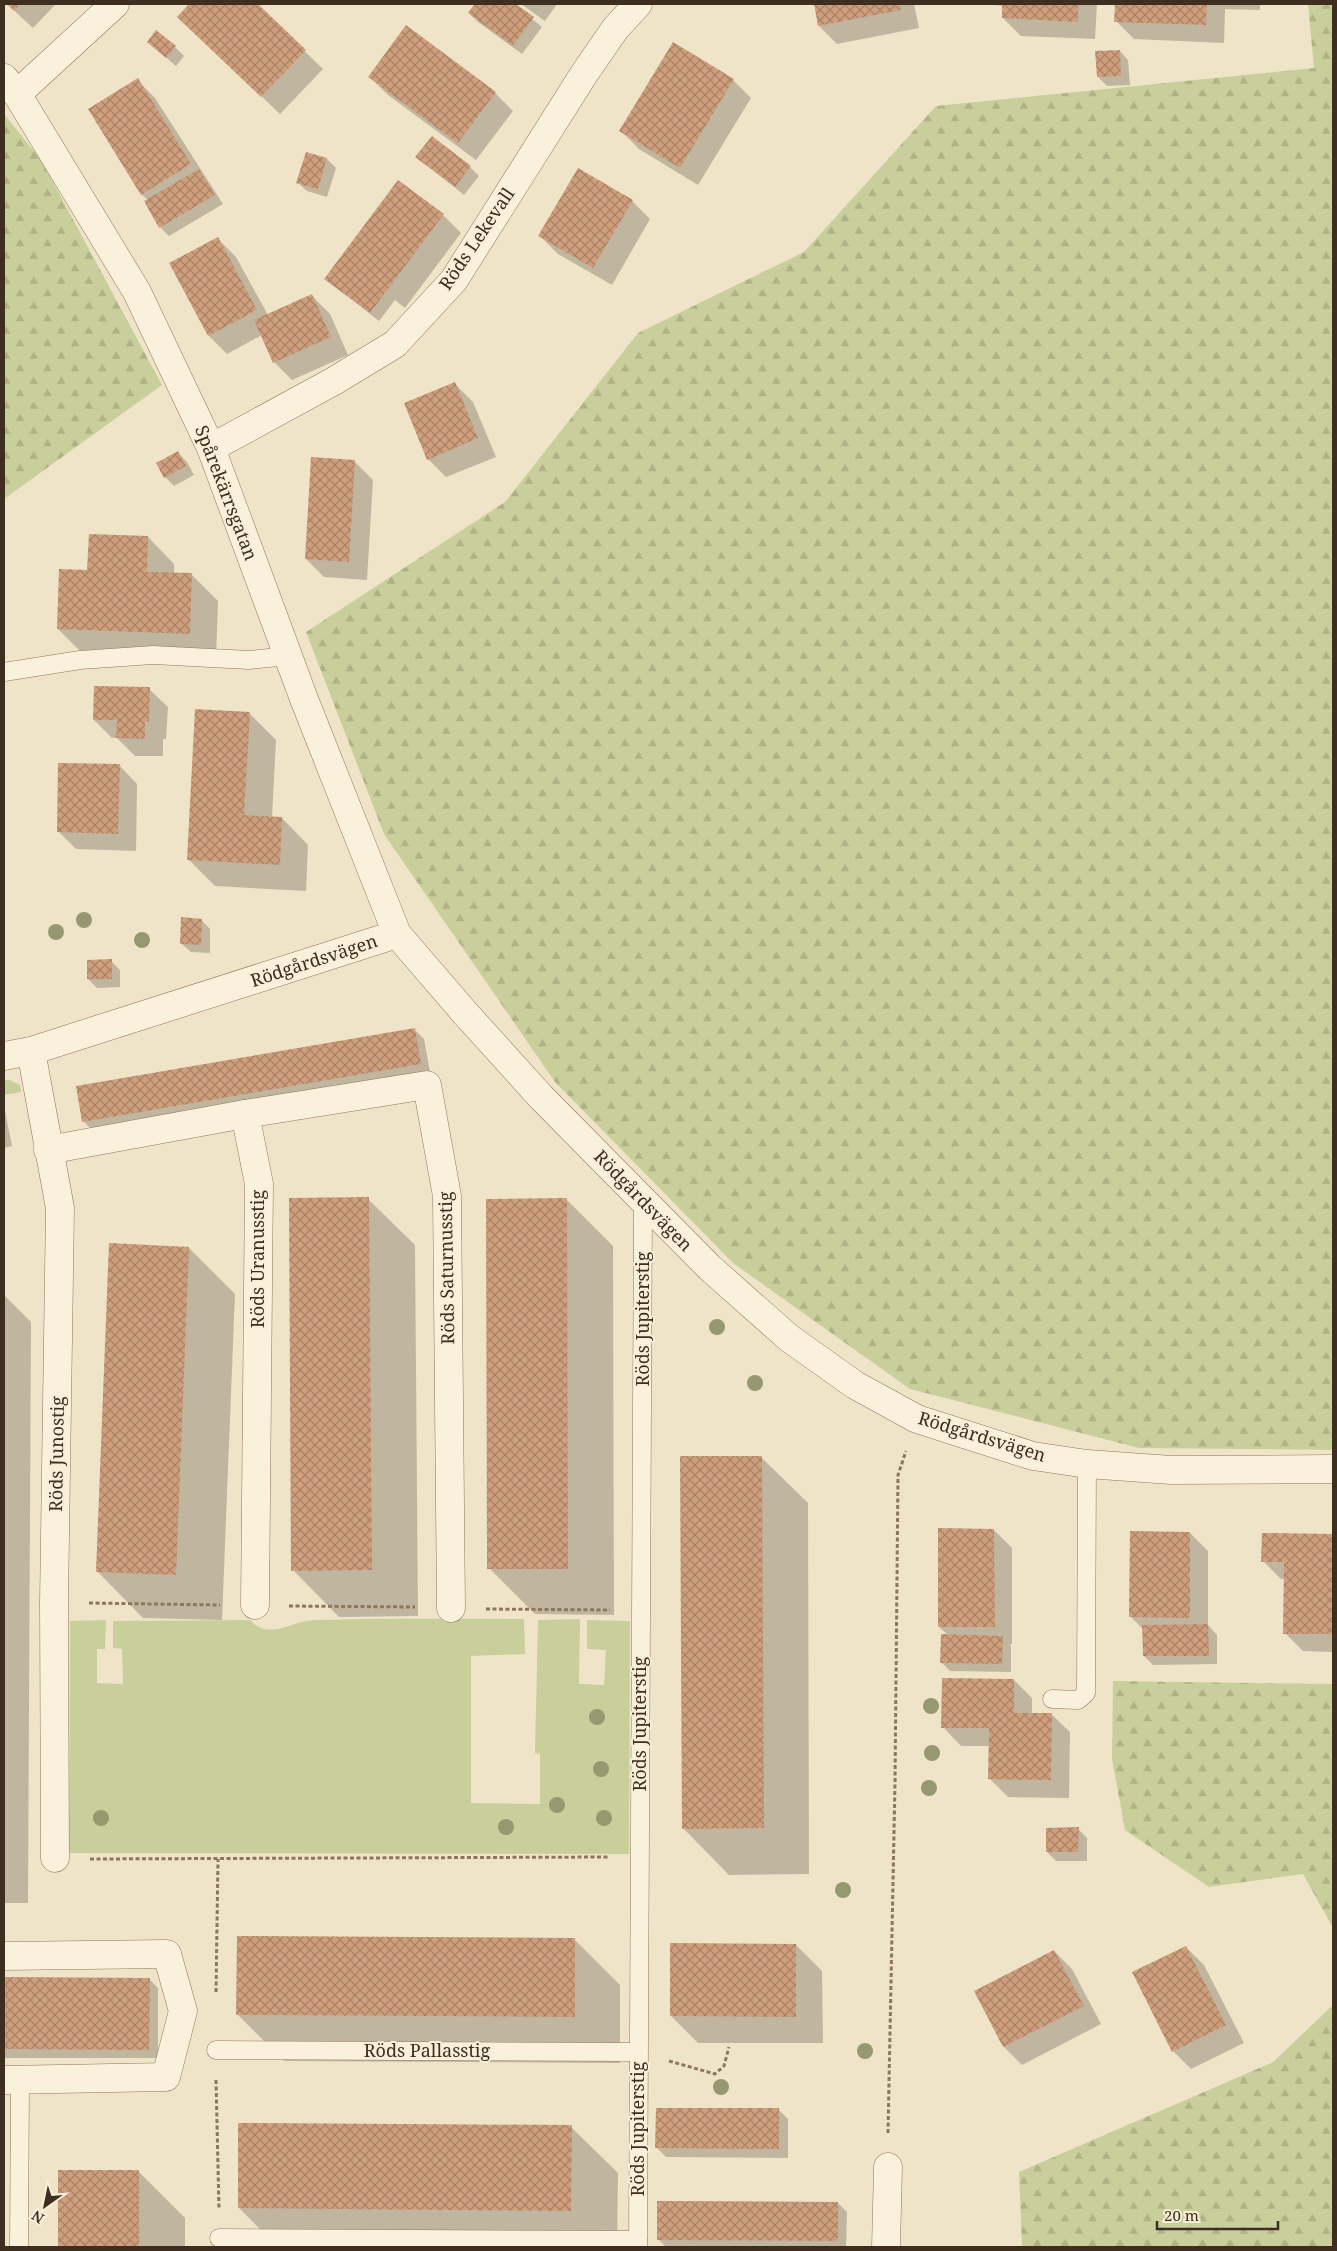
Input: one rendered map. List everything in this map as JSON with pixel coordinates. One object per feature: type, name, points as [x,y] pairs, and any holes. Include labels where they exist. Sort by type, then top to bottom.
[{"type":"street","points":[[10,86],[116,4]]},
{"type":"street","name":"Röds Lekevall","points":[[211,448],[334,381],[395,344],[454,280],[589,67],[615,29],[638,4]]},
{"type":"street","name":"Spårekärrsgatan","points":[[10,86],[138,292],[211,448],[288,656],[397,934]]},
{"type":"street","name":"Rödgårdsvägen","points":[[4,1056],[31,1052],[397,934],[541,1097],[710,1268],[789,1338],[855,1385],[917,1419],[1033,1456],[1087,1464],[1171,1470],[1333,1469]]},
{"type":"street","name":"Röds Junostig","points":[[31,1052],[60,1208],[54,1602],[55,1858]]},
{"type":"street","name":"Röds Saturnusstig","points":[[245,1114],[427,1085],[448,1196],[451,1608]]},
{"type":"street","points":[[48,1150],[245,1114]]},
{"type":"street","name":"Röds Uranusstig","points":[[245,1114],[259,1184],[255,1605]]},
{"type":"street","points":[[4,1956],[167,1954],[183,2011],[166,2077],[12,2081]]},
{"type":"street","points":[[886,2247],[888,2167]]},
{"type":"lane","points":[[4,672],[80,660],[153,655],[250,660],[288,656]]},
{"type":"lane","name":"Röds Jupiterstig","points":[[638,2244],[643,1201]]},
{"type":"lane","points":[[1052,1699],[1078,1700],[1086,1693],[1087,1464]]},
{"type":"lane","name":"Röds Pallasstig","points":[[216,2050],[638,2052]]},
{"type":"lane","points":[[12,2081],[19,2247]]},
{"type":"lane","points":[[219,2238],[638,2244]]},
{"type":"path","points":[[888,2167],[895,1791],[898,1475],[917,1419]]},
{"type":"path","points":[[54,1602],[641,1611]]},
{"type":"path","points":[[55,1858],[639,1857]]},
{"type":"path","points":[[638,2052],[715,2074],[724,2066],[729,2047]]},
{"type":"green space","points":[[1308,4],[1333,4],[1333,1450],[1139,1448],[910,1389],[733,1263],[555,1082],[384,834],[306,632],[505,502],[638,333],[804,252],[936,106],[1314,68]]},
{"type":"green space","points":[[4,114],[41,160],[162,385],[4,499]]},
{"type":"green space","points":[[4,1080],[10,1080],[20,1085],[21,1092],[4,1095]]},
{"type":"green space","points":[[524,1619],[525,1654],[471,1656],[471,1803],[540,1804],[540,1754],[535,1753],[538,1620],[580,1619],[579,1684],[604,1685],[606,1650],[587,1649],[587,1620],[630,1621],[629,1854],[69,1853],[70,1621],[106,1620],[105,1649],[97,1649],[97,1683],[123,1684],[122,1649],[113,1648],[113,1621],[250,1620],[264,1629],[272,1629],[314,1620]]},
{"type":"green space","points":[[1113,1681],[1333,1684],[1333,1928],[1303,1874],[1209,1887],[1125,1830],[1112,1759]]},
{"type":"green space","points":[[1333,2005],[1333,2247],[1022,2247],[1019,2172],[1273,2062]]},
{"type":"building","points":[[7,4],[20,4],[14,11]]},
{"type":"building","points":[[189,4],[258,4],[306,50],[261,97],[177,17]]},
{"type":"building","points":[[475,4],[516,4],[534,17],[513,46],[468,13]]},
{"type":"building","points":[[814,4],[900,4],[901,10],[818,26]]},
{"type":"building","points":[[1002,4],[1078,4],[1078,22],[1002,18]]},
{"type":"building","points":[[1115,4],[1207,4],[1206,25],[1114,22]]},
{"type":"building","points":[[406,25],[496,92],[458,143],[368,77]]},
{"type":"building","points":[[156,30],[176,46],[166,58],[147,42]]},
{"type":"building","points":[[673,42],[734,79],[680,168],[619,131]]},
{"type":"building","points":[[1120,50],[1121,76],[1097,77],[1095,51]]},
{"type":"building","points":[[138,78],[191,164],[141,195],[88,109]]},
{"type":"building","points":[[432,136],[471,166],[455,187],[415,157]]},
{"type":"building","points":[[306,152],[327,158],[318,189],[296,183]]},
{"type":"building","points":[[578,168],[633,200],[593,268],[538,236]]},
{"type":"building","points":[[199,169],[215,195],[159,228],[144,201]]},
{"type":"building","points":[[398,180],[444,214],[370,313],[324,279]]},
{"type":"building","points":[[218,237],[257,310],[208,336],[169,263]]},
{"type":"building","points":[[312,294],[331,337],[273,363],[254,320]]},
{"type":"building","points":[[455,382],[478,438],[427,460],[404,403]]},
{"type":"building","points":[[178,451],[186,466],[164,478],[156,463]]},
{"type":"building","points":[[311,457],[355,460],[349,562],[305,559]]},
{"type":"building","points":[[89,534],[148,536],[147,572],[192,573],[190,634],[57,629],[59,569],[87,570]]},
{"type":"building","points":[[94,686],[150,687],[149,722],[145,721],[145,739],[116,738],[117,720],[93,720]]},
{"type":"building","points":[[195,709],[250,712],[244,815],[282,817],[280,865],[187,860]]},
{"type":"building","points":[[58,763],[120,764],[118,834],[57,832]]},
{"type":"building","points":[[181,917],[202,919],[201,945],[180,944]]},
{"type":"building","points":[[112,959],[112,979],[87,979],[87,960]]},
{"type":"building","points":[[415,1028],[421,1064],[82,1122],[76,1086]]},
{"type":"building","points":[[369,1197],[372,1570],[291,1571],[289,1198]]},
{"type":"building","points":[[567,1198],[568,1569],[487,1569],[486,1199]]},
{"type":"building","points":[[109,1243],[189,1247],[176,1575],[96,1572]]},
{"type":"building","points":[[680,1456],[762,1456],[764,1828],[682,1829]]},
{"type":"building","points":[[938,1528],[994,1529],[995,1627],[938,1627]]},
{"type":"building","points":[[1130,1531],[1190,1532],[1190,1618],[1129,1617]]},
{"type":"building","points":[[1262,1533],[1333,1534],[1333,1634],[1283,1634],[1284,1562],[1261,1562]]},
{"type":"building","points":[[1208,1624],[1209,1656],[1143,1656],[1142,1625]]},
{"type":"building","points":[[941,1634],[1003,1636],[1002,1664],[940,1663]]},
{"type":"building","points":[[942,1678],[1014,1679],[1014,1713],[1052,1713],[1051,1780],[988,1779],[989,1728],[941,1728]]},
{"type":"building","points":[[1079,1827],[1078,1852],[1046,1852],[1046,1828]]},
{"type":"building","points":[[237,1936],[575,1938],[575,2017],[236,2015]]},
{"type":"building","points":[[670,1943],[796,1944],[796,2017],[670,2016]]},
{"type":"building","points":[[1186,1946],[1226,2025],[1172,2052],[1132,1972]]},
{"type":"building","points":[[1054,1950],[1084,2006],[1003,2047],[974,1991]]},
{"type":"building","points":[[4,1977],[150,1978],[149,2050],[4,2049]]},
{"type":"building","points":[[656,2108],[779,2108],[779,2149],[655,2148]]},
{"type":"building","points":[[238,2123],[572,2125],[571,2211],[238,2208]]},
{"type":"building","points":[[58,2170],[139,2170],[139,2247],[58,2247]]},
{"type":"building","points":[[657,2201],[838,2202],[838,2241],[657,2240]]}]
